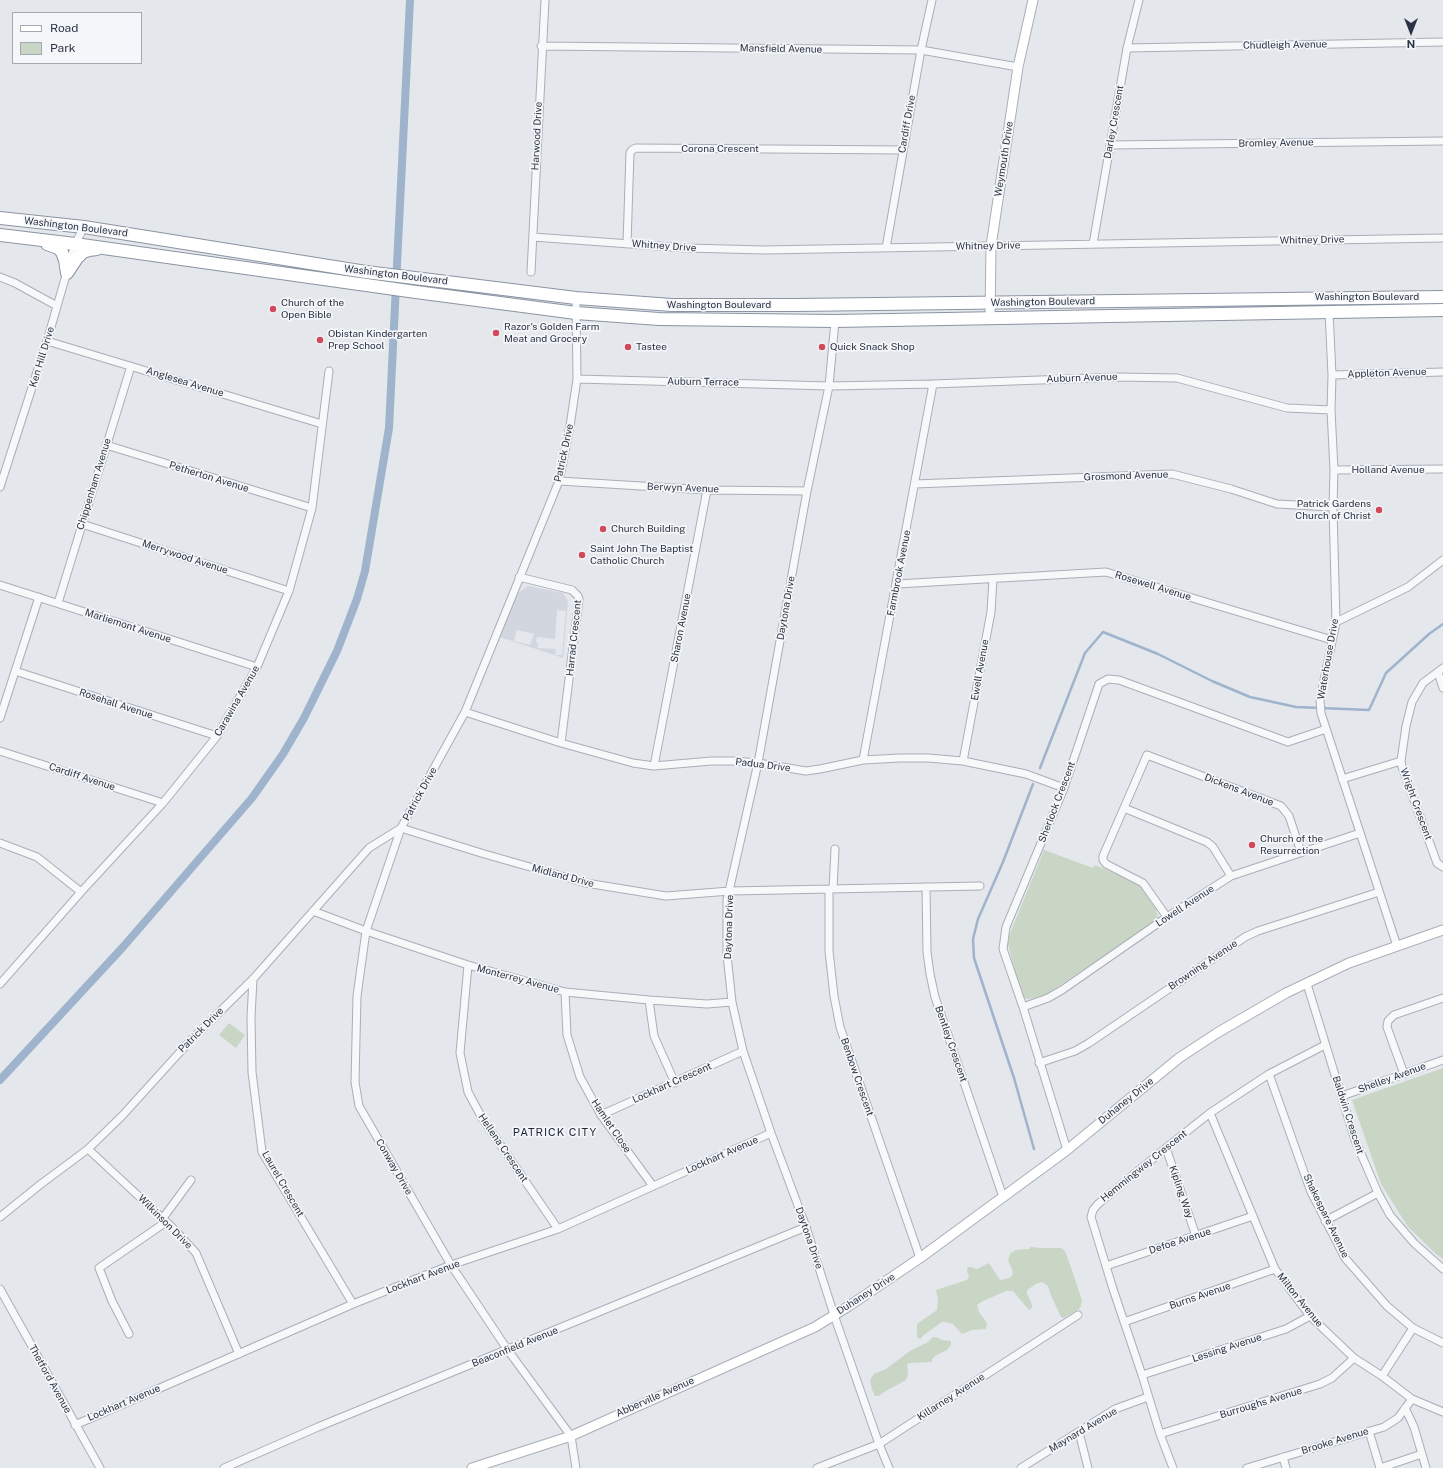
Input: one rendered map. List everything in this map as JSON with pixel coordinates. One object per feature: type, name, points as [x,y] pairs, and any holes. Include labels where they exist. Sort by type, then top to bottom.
[{"type":"highway","name":"Washington Boulevard","points":[[0,218],[84,227],[366,272],[576,298],[672,305],[796,305],[1443,297]]},
{"type":"highway","name":"Washington Boulevard","points":[[0,235],[121,250],[576,313],[659,319],[835,321],[1443,310]]},
{"type":"highway","points":[[30,238],[58,248],[65,260],[67,272]]},
{"type":"highway","points":[[67,272],[83,252],[95,249],[109,251],[121,250]]},
{"type":"street","name":"Harwood Drive","points":[[531,272],[544,0]]},
{"type":"street","name":"Cardiff Drive","points":[[886,248],[921,50],[932,0]]},
{"type":"street","name":"Weymouth Drive","points":[[990,319],[991,246],[1018,67],[1033,0]]},
{"type":"street","name":"Darley Crescent","points":[[1093,244],[1127,48],[1139,0]]},
{"type":"street","name":"Chudleigh Avenue","points":[[1127,48],[1443,42]]},
{"type":"street","name":"Mansfield Avenue","points":[[542,46],[921,50],[1018,67]]},
{"type":"street","name":"Bromley Avenue","points":[[1110,145],[1443,140]]},
{"type":"street","name":"Corona Crescent","points":[[627,244],[630,153],[636,148],[903,150]]},
{"type":"street","name":"Ken Hill Drive","points":[[0,487],[47,341],[75,244],[84,227]]},
{"type":"street","name":"Whitney Drive","points":[[533,237],[686,248],[764,250],[1443,238]]},
{"type":"street","points":[[0,277],[15,283],[57,306]]},
{"type":"street","name":"Patrick Drive","points":[[0,1217],[41,1184],[88,1150],[122,1116],[189,1042],[253,979],[369,848],[401,828],[465,712],[559,481],[570,426],[577,379],[576,298]]},
{"type":"street","name":"Waterhouse Drive","points":[[1330,312],[1336,622],[1320,700],[1321,713],[1397,946]]},
{"type":"street","name":"Daytona Drive","points":[[835,321],[829,386],[807,491],[758,763],[727,900],[727,955],[732,1002],[744,1051],[771,1133],[806,1227],[834,1315],[879,1444],[889,1468]]},
{"type":"street","name":"Anglesea Avenue","points":[[47,341],[322,424]]},
{"type":"street","name":"Chippenham Avenue","points":[[58,603],[131,366]]},
{"type":"street","name":"Carawina Avenue","points":[[0,984],[80,892],[163,803],[217,736],[256,667],[289,591],[312,508],[329,371]]},
{"type":"street","name":"Appleton Avenue","points":[[1332,375],[1443,372]]},
{"type":"street","name":"Auburn Avenue","points":[[829,386],[933,384],[1120,377],[1176,378],[1287,408],[1331,410]]},
{"type":"street","name":"Auburn Terrace","points":[[577,379],[829,386]]},
{"type":"street","name":"Farmbrook Avenue","points":[[862,760],[916,484],[933,384]]},
{"type":"street","name":"Petherton Avenue","points":[[106,445],[312,508]]},
{"type":"street","name":"Holland Avenue","points":[[1334,470],[1443,470]]},
{"type":"street","name":"Grosmond Avenue","points":[[916,484],[1172,474],[1231,489],[1277,504],[1333,507]]},
{"type":"street","name":"Berwyn Avenue","points":[[559,481],[707,490],[807,491]]},
{"type":"street","name":"Sharon Avenue","points":[[654,766],[707,490]]},
{"type":"street","name":"Merrywood Avenue","points":[[82,524],[289,591]]},
{"type":"street","points":[[1336,622],[1408,587],[1443,560]]},
{"type":"street","name":"Rosewell Avenue","points":[[897,584],[1106,572],[1332,640]]},
{"type":"street","name":"Harrad Crescent","points":[[519,577],[572,590],[579,599],[561,743]]},
{"type":"street","name":"Ewell Avenue","points":[[963,761],[991,612],[993,579]]},
{"type":"street","name":"Marliemont Avenue","points":[[0,585],[256,667]]},
{"type":"street","points":[[0,718],[39,597]]},
{"type":"street","points":[[1342,779],[1401,761],[1406,726],[1412,702],[1423,683],[1440,670],[1443,688]]},
{"type":"street","name":"Rosehall Avenue","points":[[15,671],[217,736]]},
{"type":"street","name":"Sherlock Crescent","points":[[1067,1150],[1003,949],[1006,927],[1064,788],[1099,684],[1108,679],[1119,680],[1288,742],[1326,730]]},
{"type":"street","name":"Padua Drive","points":[[465,712],[561,743],[633,763],[654,766],[711,761],[758,763],[806,771],[862,760],[900,758],[963,761],[1026,774],[1064,788]]},
{"type":"street","name":"Cardiff Avenue","points":[[0,751],[163,803]]},
{"type":"street","name":"Dickens Avenue","points":[[1124,808],[1145,757],[1149,755],[1281,806],[1289,816],[1301,852]]},
{"type":"street","name":"Wright Crescent","points":[[1401,761],[1437,863],[1443,867]]},
{"type":"street","points":[[1167,917],[1142,883],[1106,864],[1103,860],[1103,856],[1124,808],[1208,842],[1214,847],[1231,876]]},
{"type":"street","name":"Midland Drive","points":[[401,828],[586,883],[666,896],[730,891],[980,886]]},
{"type":"street","name":"Conway Drive","points":[[401,828],[366,931],[357,996],[355,1082],[359,1106],[451,1265],[570,1436],[576,1468]]},
{"type":"street","name":"Lowell Avenue","points":[[1022,1007],[1048,998],[1062,990],[1167,917],[1231,876],[1360,833]]},
{"type":"street","points":[[0,843],[37,857],[80,892]]},
{"type":"street","name":"Benbow Crescent","points":[[835,849],[831,889],[829,950],[834,996],[840,1027],[920,1258]]},
{"type":"street","name":"Bentley Crescent","points":[[926,887],[926,952],[935,997],[1003,1197]]},
{"type":"street","name":"Browning Avenue","points":[[1039,1063],[1075,1051],[1089,1043],[1244,936],[1379,892]]},
{"type":"street","name":"Monterrey Avenue","points":[[313,911],[468,966],[565,992],[707,1004],[732,1002]]},
{"type":"street","name":"Duhaney Drive","points":[[834,1315],[920,1258],[1067,1150],[1179,1058],[1224,1029],[1286,993],[1349,964],[1443,930]]},
{"type":"street","name":"Hellena Crescent","points":[[468,966],[460,1053],[468,1092],[482,1118],[558,1229]]},
{"type":"street","name":"Laurel Crescent","points":[[253,979],[251,1017],[252,1072],[262,1152],[353,1304]]},
{"type":"street","name":"Baldwin Crescent","points":[[1308,984],[1325,1045],[1355,1140],[1378,1193],[1390,1215],[1414,1243],[1443,1270]]},
{"type":"street","name":"Hamlet Close","points":[[565,992],[567,1035],[580,1077],[601,1115],[653,1186]]},
{"type":"street","points":[[1404,1074],[1387,1027],[1388,1021],[1394,1015],[1443,998]]},
{"type":"street","points":[[649,1000],[654,1036],[674,1083]]},
{"type":"street","name":"Hemmingway Crescent","points":[[1173,1468],[1160,1434],[1106,1266],[1092,1217],[1093,1210],[1098,1204],[1210,1113],[1269,1074],[1325,1045]]},
{"type":"street","name":"Lockhart Crescent","points":[[601,1115],[744,1051]]},
{"type":"street","name":"Shelley Avenue","points":[[1342,1096],[1443,1060]]},
{"type":"street","name":"Shakespare Avenue","points":[[1269,1074],[1311,1192],[1325,1221],[1349,1263],[1387,1306],[1412,1328],[1443,1343]]},
{"type":"street","name":"Milton Avenue","points":[[1210,1113],[1275,1269],[1310,1316],[1354,1358],[1382,1376],[1412,1399],[1443,1412]]},
{"type":"street","name":"Lockhart Avenue","points":[[75,1425],[353,1304],[451,1265],[558,1229],[771,1133]]},
{"type":"street","name":"Kipling Way","points":[[1166,1148],[1196,1236]]},
{"type":"street","name":"Wilkinson Drive","points":[[88,1150],[164,1220],[196,1253],[239,1354]]},
{"type":"street","points":[[129,1334],[112,1301],[99,1268],[164,1220],[191,1180]]},
{"type":"street","points":[[1325,1221],[1378,1193]]},
{"type":"street","name":"Defoe Avenue","points":[[1106,1266],[1253,1216]]},
{"type":"street","name":"Beaconfield Avenue","points":[[224,1468],[318,1427],[806,1227]]},
{"type":"street","name":"Burns Avenue","points":[[1124,1322],[1275,1269]]},
{"type":"street","name":"Thetford Avenue","points":[[0,1289],[100,1468]]},
{"type":"street","name":"Abberville Avenue","points":[[472,1468],[570,1436],[815,1327],[834,1315]]},
{"type":"street","name":"Killarney Avenue","points":[[817,1468],[879,1444],[1078,1315]]},
{"type":"street","name":"Lessing Avenue","points":[[1142,1376],[1286,1329],[1310,1316]]},
{"type":"street","points":[[1382,1376],[1412,1328]]},
{"type":"street","name":"Burroughs Avenue","points":[[1160,1434],[1320,1384],[1332,1378],[1354,1358]]},
{"type":"street","name":"Maynard Avenue","points":[[1021,1468],[1115,1409],[1148,1397]]},
{"type":"street","name":"Brooke Avenue","points":[[1247,1468],[1392,1423],[1398,1418],[1412,1399]]},
{"type":"street","points":[[1405,1408],[1414,1427],[1426,1468]]},
{"type":"street","points":[[1369,1431],[1380,1468],[1422,1454]]},
{"type":"street","points":[[1079,1432],[1088,1468]]},
{"type":"street","points":[[1283,1457],[1286,1468]]},
{"type":"shaded area","points":[[528,586],[563,593],[568,601],[563,658],[500,637],[518,593]],"holes":[[[557,610],[566,611],[562,655],[555,655],[556,649],[538,648],[538,643],[536,642],[537,637],[555,639]],[[517,630],[534,634],[530,645],[514,641]]]},
{"type":"green space","points":[[1044,850],[1093,868],[1095,865],[1138,883],[1156,909],[1158,918],[1152,924],[1045,995],[1029,999],[1024,998],[1020,992],[1008,944],[1009,936]]},
{"type":"green space","points":[[229,1023],[245,1035],[236,1048],[219,1035]]},
{"type":"green space","points":[[1443,1068],[1443,1259],[1408,1227],[1381,1184],[1352,1100]]},
{"type":"green space","points":[[1031,1247],[1061,1248],[1064,1250],[1082,1300],[1079,1309],[1064,1318],[1061,1317],[1048,1286],[1042,1282],[1027,1290],[1032,1305],[1032,1308],[1029,1310],[1013,1291],[1006,1291],[977,1305],[979,1312],[987,1323],[986,1329],[972,1330],[962,1334],[953,1324],[942,1322],[920,1339],[917,1337],[917,1324],[937,1310],[938,1300],[936,1290],[967,1280],[969,1277],[967,1271],[968,1267],[977,1269],[989,1263],[1000,1280],[1009,1278],[1012,1276],[1013,1272],[1008,1260],[1010,1254],[1016,1250],[1029,1249]]},
{"type":"green space","points":[[933,1337],[951,1341],[951,1345],[947,1350],[935,1356],[932,1359],[932,1362],[907,1364],[908,1374],[906,1380],[879,1396],[875,1396],[870,1380],[874,1374],[886,1369],[910,1351],[928,1342]]},
{"type":"waterway","points":[[0,1080],[123,947],[252,798],[283,754],[304,718],[337,651],[357,599],[365,571],[389,428],[410,0]]},
{"type":"waterway","points":[[1040,768],[1085,653],[1103,632],[1158,654],[1212,681],[1250,697],[1296,707],[1369,710],[1386,673],[1429,634],[1443,624]]},
{"type":"waterway","points":[[1033,784],[1003,862],[978,919],[973,939],[974,958],[1014,1078],[1034,1149]]},
{"type":"place","name":"Church of the Open Bible","points":[[273,309]]},
{"type":"place","name":"Razor's Golden Farm Meat and Grocery","points":[[496,333]]},
{"type":"place","name":"Obistan Kindergarten Prep School","points":[[320,340]]},
{"type":"place","name":"Tastee","points":[[628,347]]},
{"type":"place","name":"Quick Snack Shop","points":[[822,347]]},
{"type":"place","name":"Patrick Gardens Church of Christ","points":[[1379,510]]},
{"type":"place","name":"Church Building","points":[[603,529]]},
{"type":"place","name":"Saint John The Baptist Catholic Church","points":[[582,555]]},
{"type":"place","name":"Church of the Resurrection","points":[[1252,845]]},
{"type":"district","name":"PATRICK CITY","points":[[555,1133]]}]
